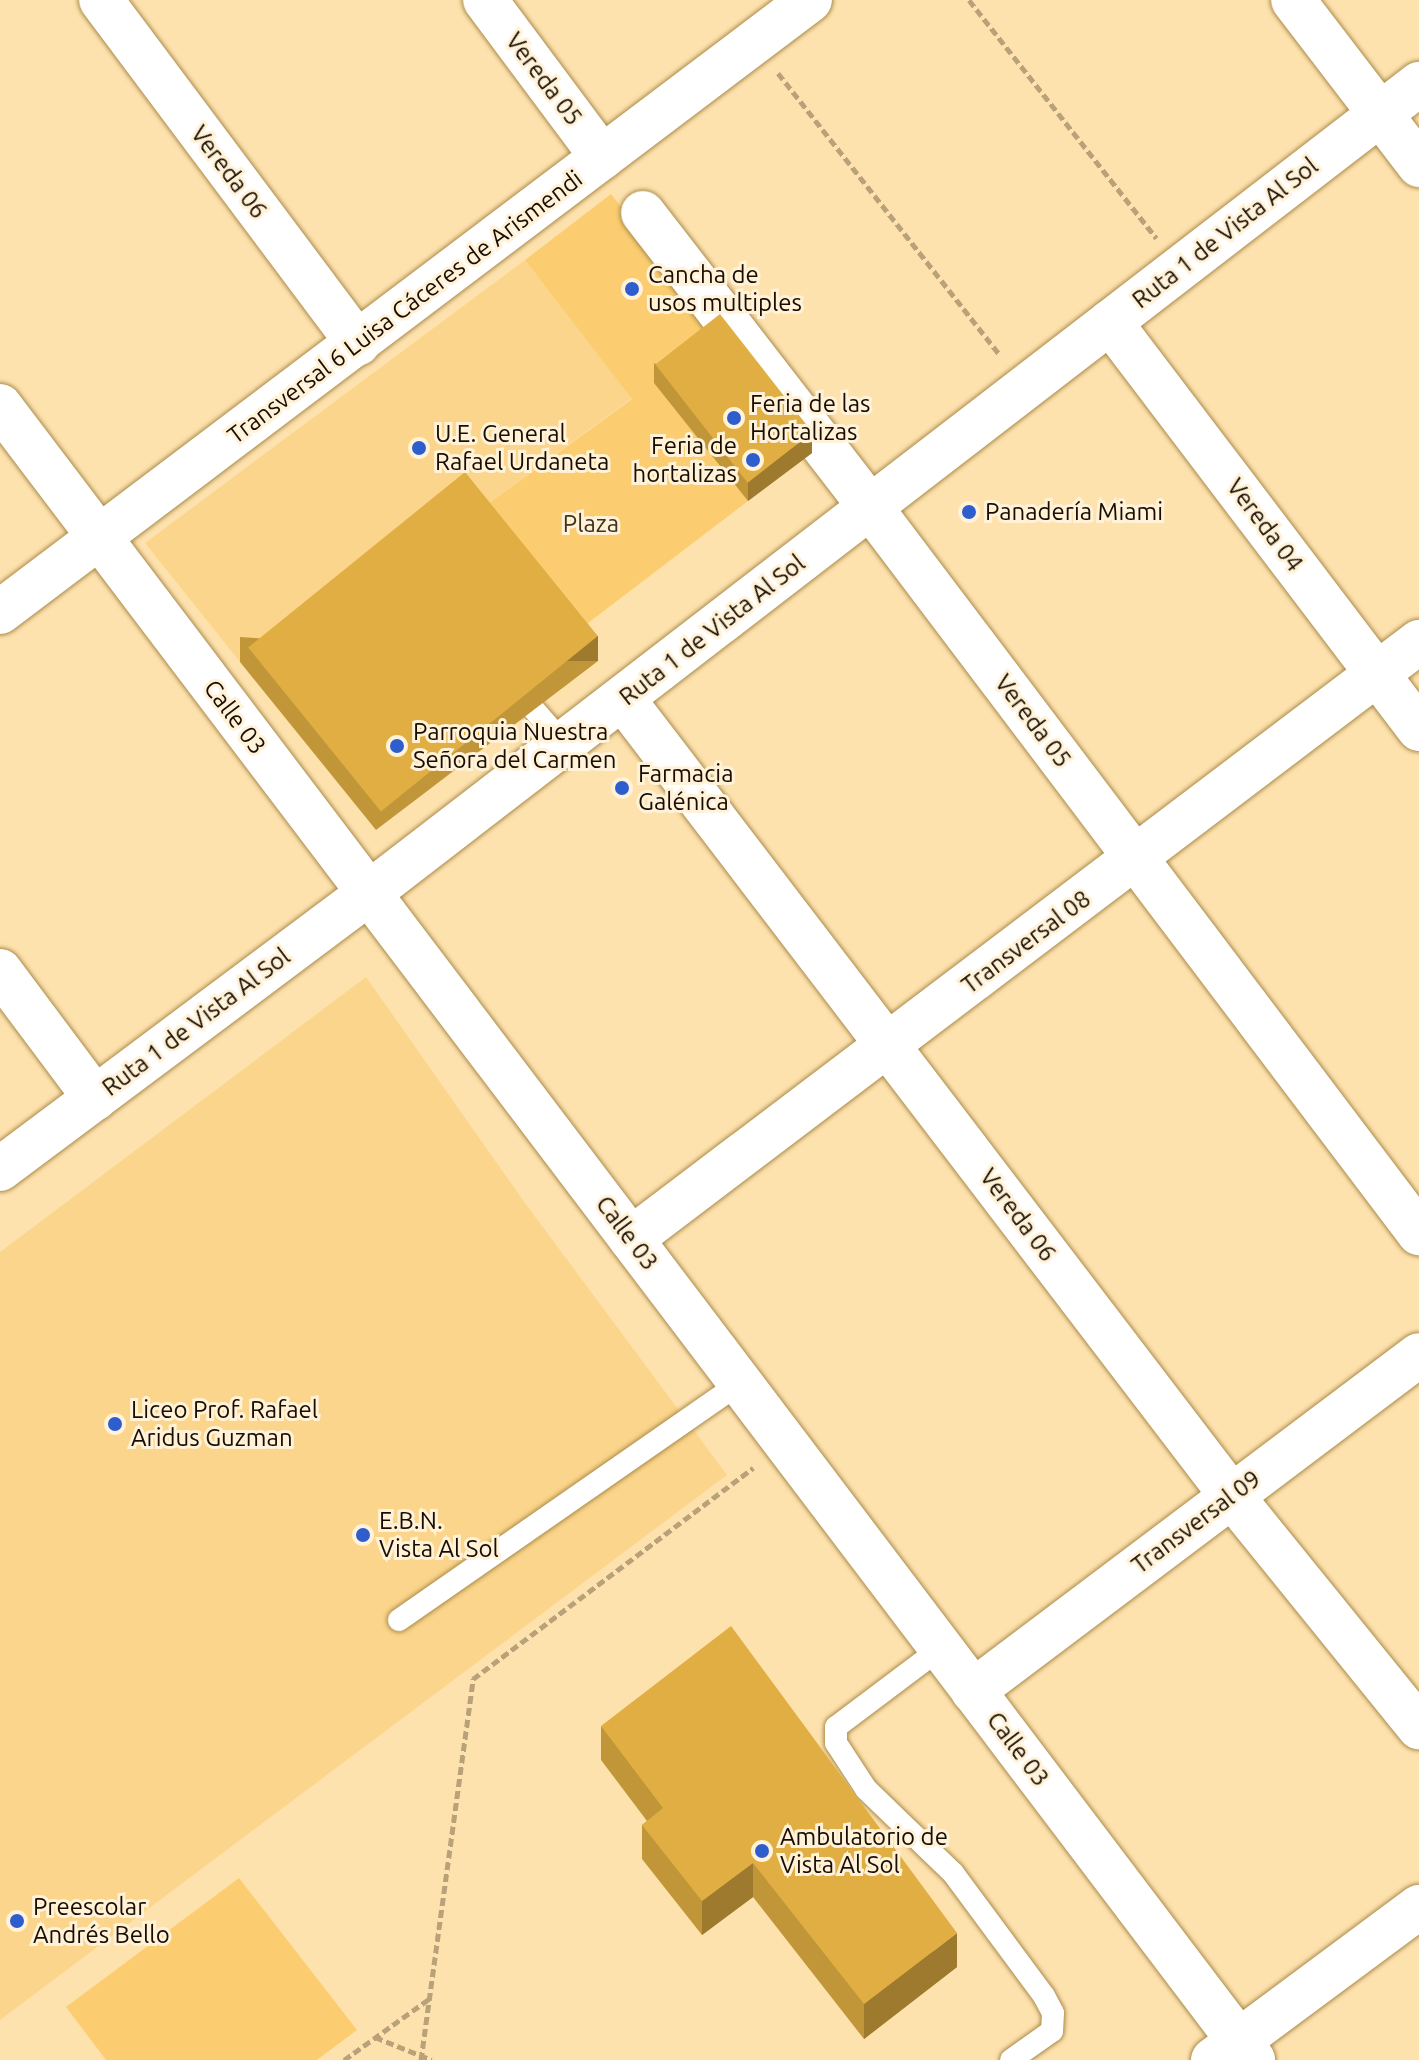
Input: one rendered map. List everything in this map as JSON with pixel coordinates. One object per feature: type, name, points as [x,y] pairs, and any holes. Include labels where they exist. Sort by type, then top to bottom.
[{"type":"street","name":"Vereda 06","points":[[101,0],[358,343]]},
{"type":"street","name":"Vereda 05","points":[[485,0],[602,157]]},
{"type":"street","name":"Transversal 6 Luisa Cáceres de Arismendi","points":[[0,612],[810,0]]},
{"type":"street","points":[[1293,0],[1419,165]]},
{"type":"street","name":"Ruta 1 de Vista Al Sol","points":[[0,1169],[623,699],[1419,84]]},
{"type":"street","name":"Vereda 05","points":[[643,213],[871,508],[1419,1233]]},
{"type":"street","name":"Vereda 04","points":[[1110,322],[1419,729]]},
{"type":"street","name":"Calle 03","points":[[0,406],[941,1648],[1235,2053]]},
{"type":"street","name":"Transversal 08","points":[[631,1239],[890,1046],[1419,642]]},
{"type":"street","name":"Vereda 06","points":[[623,699],[1231,1495],[1419,1727]]},
{"type":"street","points":[[0,971],[95,1098]]},
{"type":"street","name":"Transversal 09","points":[[973,1691],[1419,1355]]},
{"type":"street","points":[[1235,2053],[1419,1907]]},
{"type":"lane","points":[[502,673],[564,744]]},
{"type":"lane","points":[[399,1620],[740,1383]]},
{"type":"lane","points":[[941,1648],[836,1727],[836,1743],[866,1789],[953,1873],[1044,1996],[1053,2013],[1052,2031],[1011,2060]]},
{"type":"path","points":[[969,0],[1179,267]]},
{"type":"path","points":[[754,42],[1025,387]]},
{"type":"path","points":[[421,2058],[473,1679],[786,1443]]},
{"type":"path","points":[[344,2060],[430,1998]]},
{"type":"path","points":[[375,2037],[432,2060]]},
{"type":"shaded area","name":"U.E. General Rafael Urdaneta","points":[[525,260],[632,398],[477,512],[240,662],[145,543]]},
{"type":"shaded area","name":"E.B.N. Vista Al Sol","points":[[366,977],[525,1203],[727,1475],[0,2020],[0,1252]]},
{"type":"green space","name":"Plaza","points":[[611,194],[720,334],[748,501],[575,633],[477,512],[632,399],[525,260]]},
{"type":"green space","points":[[239,1878],[357,2030],[317,2060],[106,2060],[66,2007]]},
{"type":"building","name":"Feria de las Hortalizas","points":[[720,314],[812,432],[748,483],[655,364]]},
{"type":"building","name":"Parroquia Nuestra Señora del Carmen","points":[[465,472],[598,636],[381,812],[248,648]]},
{"type":"building","name":"Ambulatorio de Vista Al Sol","points":[[731,1626],[957,1933],[864,2004],[753,1863],[702,1901],[642,1825],[663,1808],[601,1726]]},
{"type":"place","name":"Cancha de usos multiples","points":[[632,289]]},
{"type":"place","name":"Feria de las Hortalizas","points":[[734,418]]},
{"type":"place","name":"U.E. General Rafael Urdaneta","points":[[419,448]]},
{"type":"place","name":"Feria de hortalizas","points":[[753,460]]},
{"type":"place","name":"Panadería Miami","points":[[969,512]]},
{"type":"place","name":"Parroquia Nuestra Señora del Carmen","points":[[397,746]]},
{"type":"place","name":"Farmacia Galénica","points":[[622,788]]},
{"type":"place","name":"Liceo Prof. Rafael Aridus Guzman","points":[[115,1424]]},
{"type":"place","name":"E.B.N. Vista Al Sol","points":[[363,1535]]},
{"type":"place","name":"Ambulatorio de Vista Al Sol","points":[[762,1851]]},
{"type":"place","name":"Preescolar Andrés Bello","points":[[17,1921]]}]
